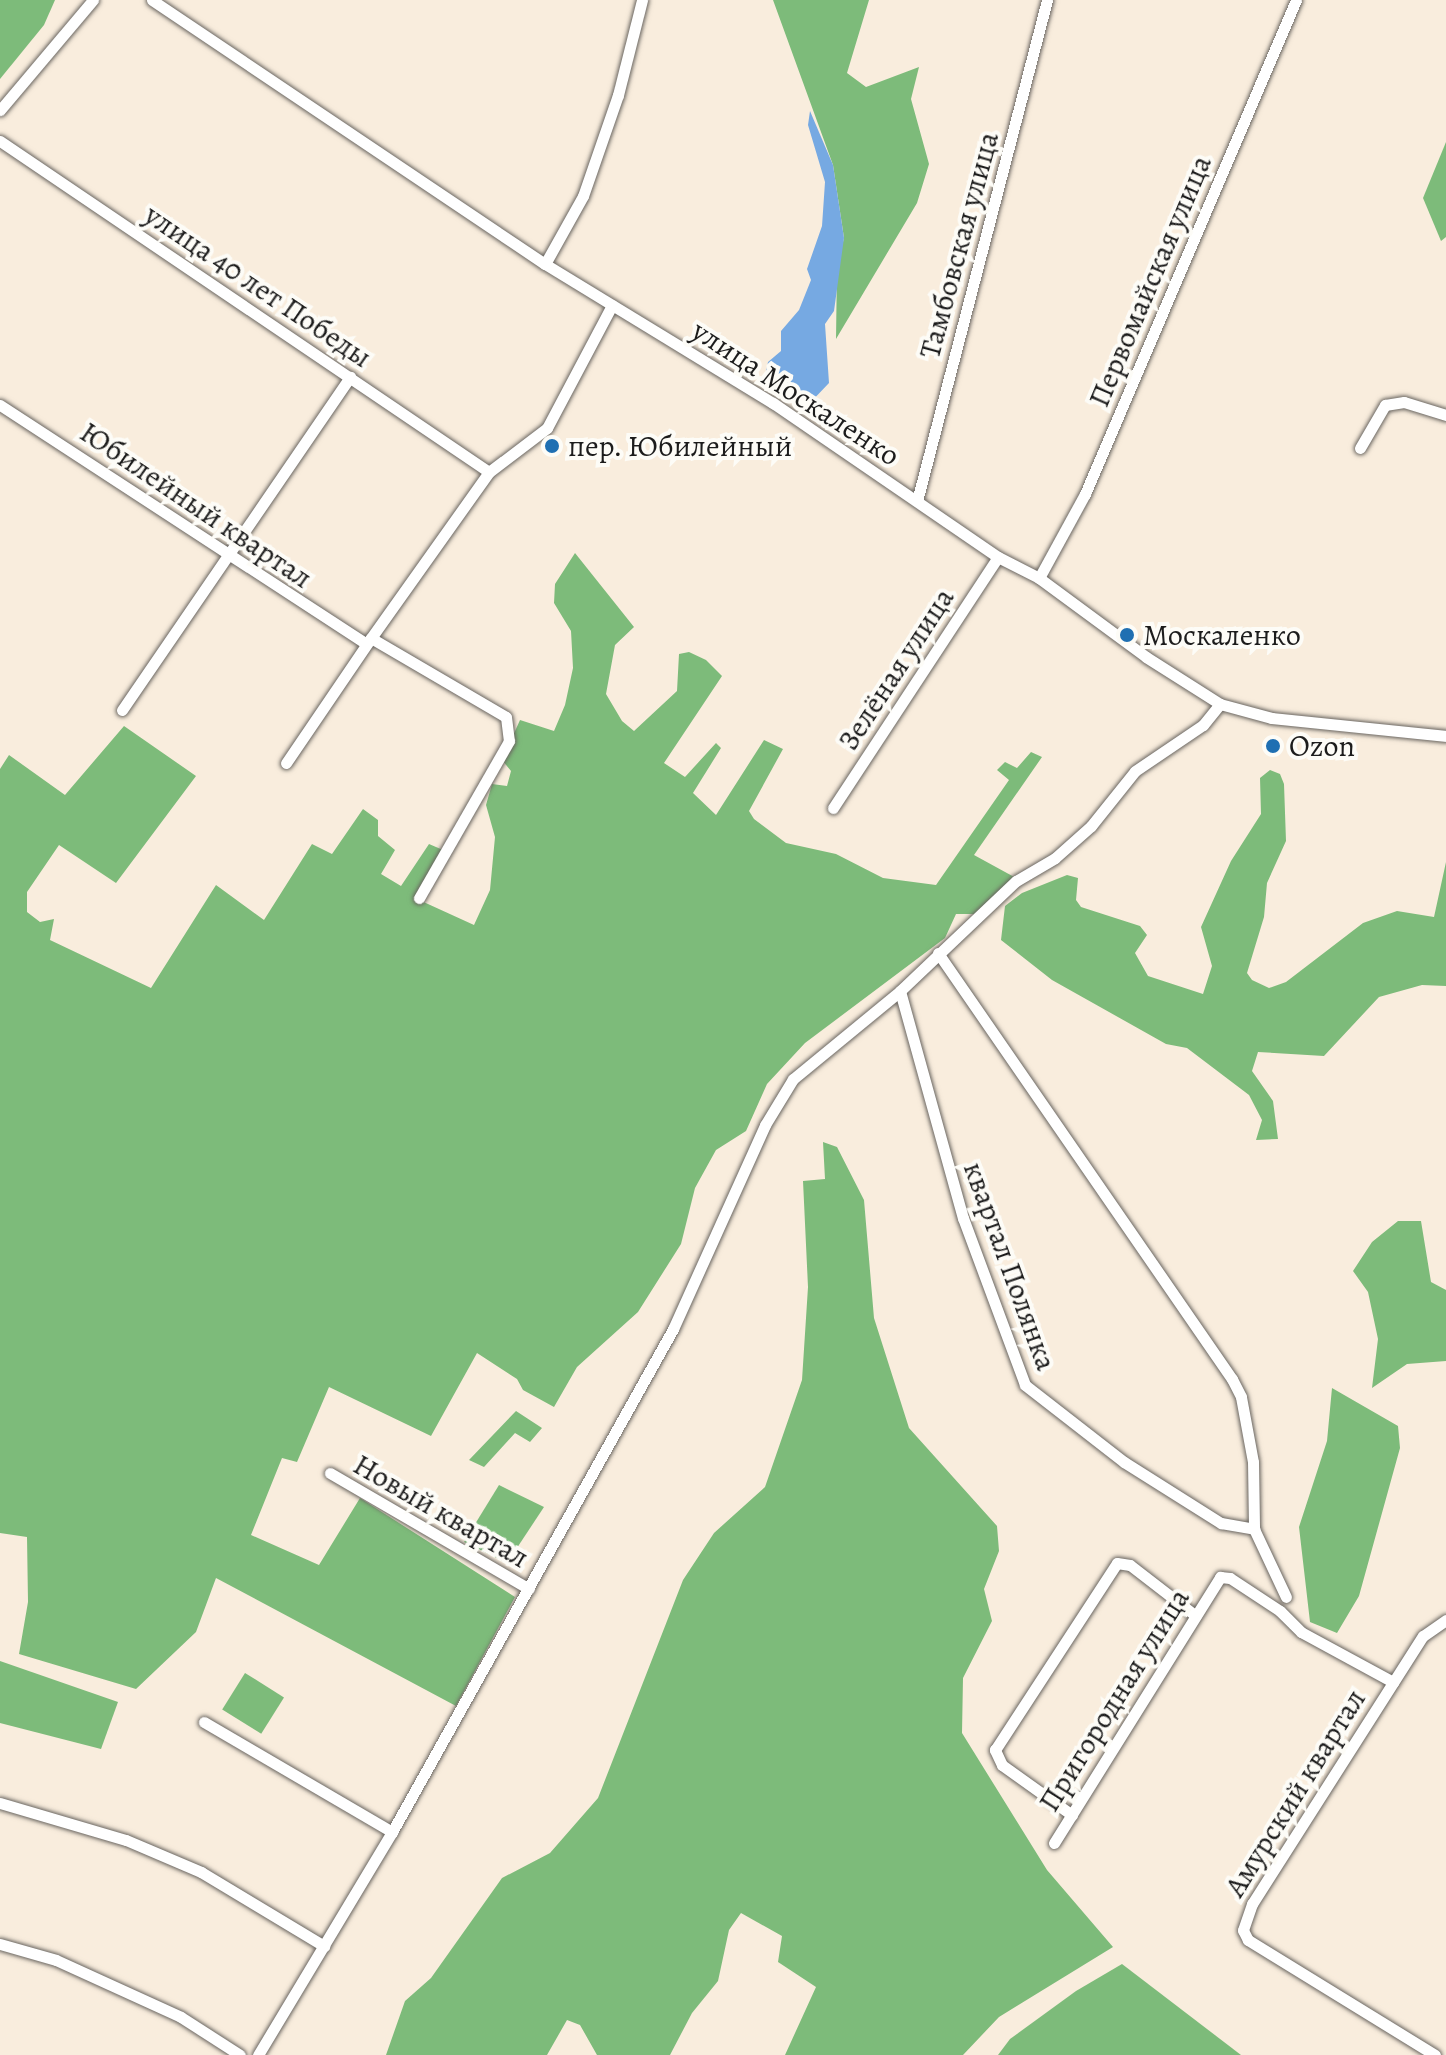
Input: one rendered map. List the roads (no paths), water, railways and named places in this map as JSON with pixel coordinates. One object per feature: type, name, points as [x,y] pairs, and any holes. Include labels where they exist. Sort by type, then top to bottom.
[{"type":"street","points":[[0,110],[93,0]]},
{"type":"street","name":"улица Москаленко","points":[[152,0],[545,264],[773,403],[998,557],[1039,578],[1146,657],[1220,704],[1272,718],[1446,736]]},
{"type":"street","points":[[545,264],[583,196],[618,95],[642,0]]},
{"type":"street","name":"Тамбовская улица","points":[[917,501],[1047,0]]},
{"type":"street","name":"Первомайская улица","points":[[1039,578],[1085,494],[1296,0]]},
{"type":"street","name":"улица 40 лет Победы","points":[[0,141],[489,472]]},
{"type":"street","points":[[286,763],[489,472],[547,428],[612,305]]},
{"type":"street","points":[[122,710],[350,377]]},
{"type":"street","points":[[1360,448],[1385,405],[1404,402],[1446,415]]},
{"type":"street","name":"Юбилейный квартал","points":[[0,405],[146,497],[227,558],[501,713],[509,723],[509,741],[419,898]]},
{"type":"street","name":"Зелёная улица","points":[[833,808],[998,557]]},
{"type":"street","points":[[258,2055],[392,1832],[673,1329],[776,1103],[793,1079],[836,1040],[900,991],[1016,881],[1055,858],[1091,826],[1135,771],[1203,725],[1220,704]]},
{"type":"street","points":[[938,953],[1232,1379],[1241,1397],[1253,1462],[1254,1529],[1286,1597]]},
{"type":"street","name":"квартал Полянка","points":[[900,991],[963,1218],[1025,1385],[1160,1485],[1235,1529],[1254,1529]]},
{"type":"street","name":"Новый квартал","points":[[330,1473],[529,1589]]},
{"type":"street","points":[[1072,1815],[1002,1765],[995,1750],[1117,1563],[1130,1565],[1196,1616]]},
{"type":"street","name":"Пригородная улица","points":[[1054,1843],[1196,1616],[1214,1582],[1230,1578],[1280,1611],[1301,1632],[1393,1682]]},
{"type":"street","name":"Амурский квартал","points":[[1435,2055],[1248,1940],[1243,1930],[1252,1904],[1423,1636],[1446,1620]]},
{"type":"street","points":[[204,1722],[392,1832]]},
{"type":"street","points":[[0,1803],[126,1840],[188,1867],[324,1946]]},
{"type":"street","points":[[0,1944],[56,1960],[181,2017],[240,2055]]},
{"type":"water","points":[[810,111],[833,165],[844,238],[834,311],[825,324],[829,383],[808,405],[780,395],[766,372],[768,362],[781,351],[781,331],[799,310],[811,280],[807,269],[822,226],[825,182],[808,125]]},
{"type":"place","name":"пер. Юбилейный","points":[[552,446]]},
{"type":"place","name":"Москаленко","points":[[1127,635]]},
{"type":"place","name":"Ozon","points":[[1273,746]]}]
